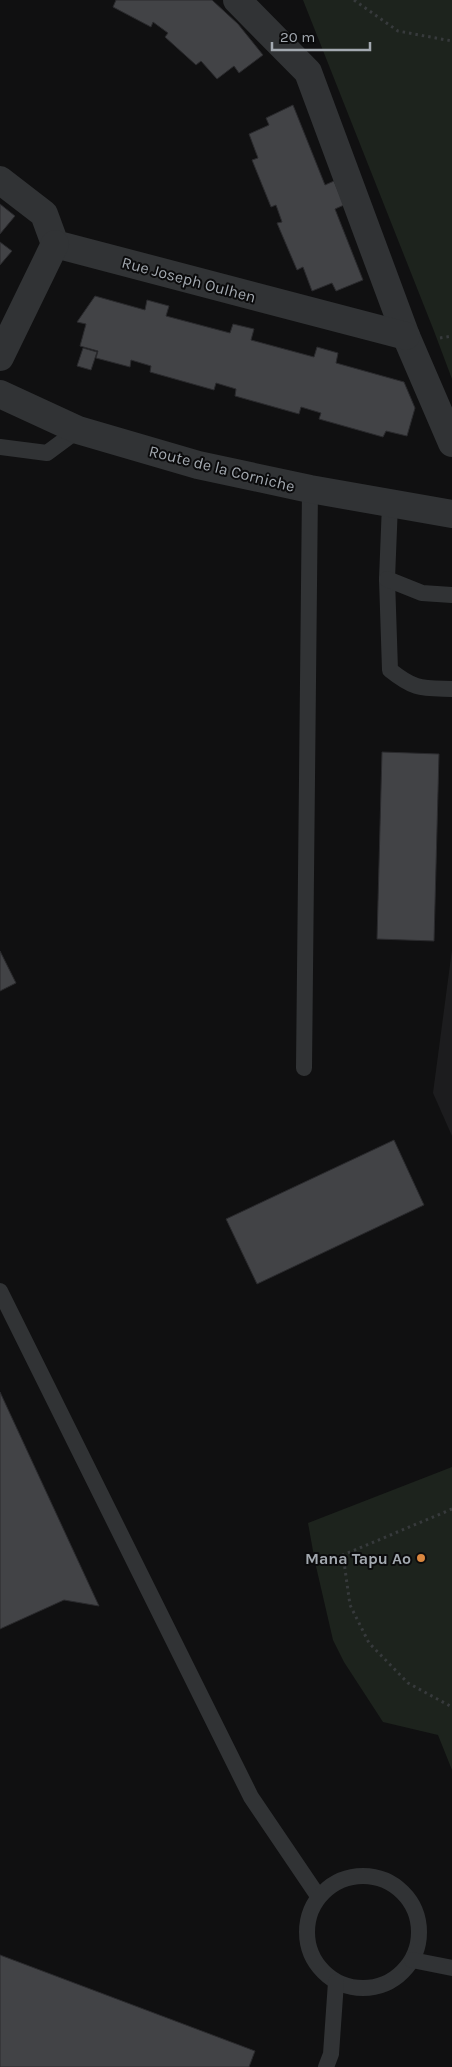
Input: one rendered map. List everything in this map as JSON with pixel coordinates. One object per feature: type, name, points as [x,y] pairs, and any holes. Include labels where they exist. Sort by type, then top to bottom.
[{"type":"street","points":[[237,0],[308,72],[406,336],[452,444]]},
{"type":"street","points":[[0,180],[44,214],[55,244],[0,357]]},
{"type":"street","name":"Rue Joseph Oulhen","points":[[55,244],[406,336]]},
{"type":"street","name":"Route de la Corniche","points":[[0,394],[78,430],[198,465],[310,489],[452,514]]},
{"type":"lane","points":[[0,447],[47,453],[78,430]]},
{"type":"lane","points":[[304,1068],[310,489]]},
{"type":"lane","points":[[390,504],[387,579],[390,670],[407,683],[421,688],[452,689]]},
{"type":"lane","points":[[387,579],[422,593],[452,595]]},
{"type":"lane","points":[[0,1291],[251,1797],[318,1896]]},
{"type":"lane","points":[[368,1875],[388,1880],[404,1892],[412,1904],[418,1922],[419,1942],[412,1960],[393,1980],[374,1988],[355,1988],[336,1982],[319,1969],[310,1952],[306,1932],[309,1912],[318,1896],[331,1884],[349,1876],[368,1875]]},
{"type":"lane","points":[[412,1960],[452,1968]]},
{"type":"lane","points":[[326,2067],[330,2054],[336,1982]]},
{"type":"path","points":[[354,0],[398,31],[452,41]]},
{"type":"path","points":[[452,1509],[343,1555],[350,1605],[369,1643],[408,1683],[452,1707]]},
{"type":"shaded area","points":[[303,0],[452,0],[452,379],[434,331]]},
{"type":"shaded area","points":[[452,950],[452,1136],[433,1093]]},
{"type":"shaded area","points":[[452,1467],[452,1770],[438,1735],[383,1722],[344,1662],[333,1640],[308,1523]]},
{"type":"building","points":[[116,0],[212,0],[238,24],[263,55],[239,73],[234,66],[217,79],[201,61],[196,65],[165,37],[168,33],[153,22],[151,27],[113,7]]},
{"type":"building","points":[[293,105],[325,185],[334,181],[344,205],[335,209],[363,280],[336,291],[332,283],[312,291],[303,267],[297,270],[277,223],[282,222],[276,205],[271,207],[252,160],[258,158],[249,134],[269,125],[266,118]]},
{"type":"building","points":[[0,204],[15,216],[0,234]]},
{"type":"building","points":[[0,242],[12,251],[0,265]]},
{"type":"building","points":[[95,296],[145,310],[147,300],[169,306],[166,316],[230,333],[233,324],[254,329],[251,340],[314,357],[317,347],[338,353],[336,363],[404,382],[415,408],[407,436],[386,431],[383,437],[319,419],[321,413],[301,407],[299,414],[235,396],[236,389],[216,383],[214,390],[150,372],[151,366],[131,360],[130,367],[96,358],[98,351],[80,346],[86,324],[77,322]]},
{"type":"building","points":[[83,348],[97,352],[91,370],[77,366]]},
{"type":"building","points":[[382,752],[439,754],[434,941],[377,939]]},
{"type":"building","points":[[0,951],[16,983],[0,991]]},
{"type":"building","points":[[394,1140],[424,1205],[257,1284],[226,1219]]},
{"type":"building","points":[[0,1392],[99,1606],[64,1600],[0,1629]]},
{"type":"building","points":[[0,1955],[255,2051],[249,2067],[0,2067]]},
{"type":"place","name":"Mana Tapu Ao","points":[[421,1558]]}]
